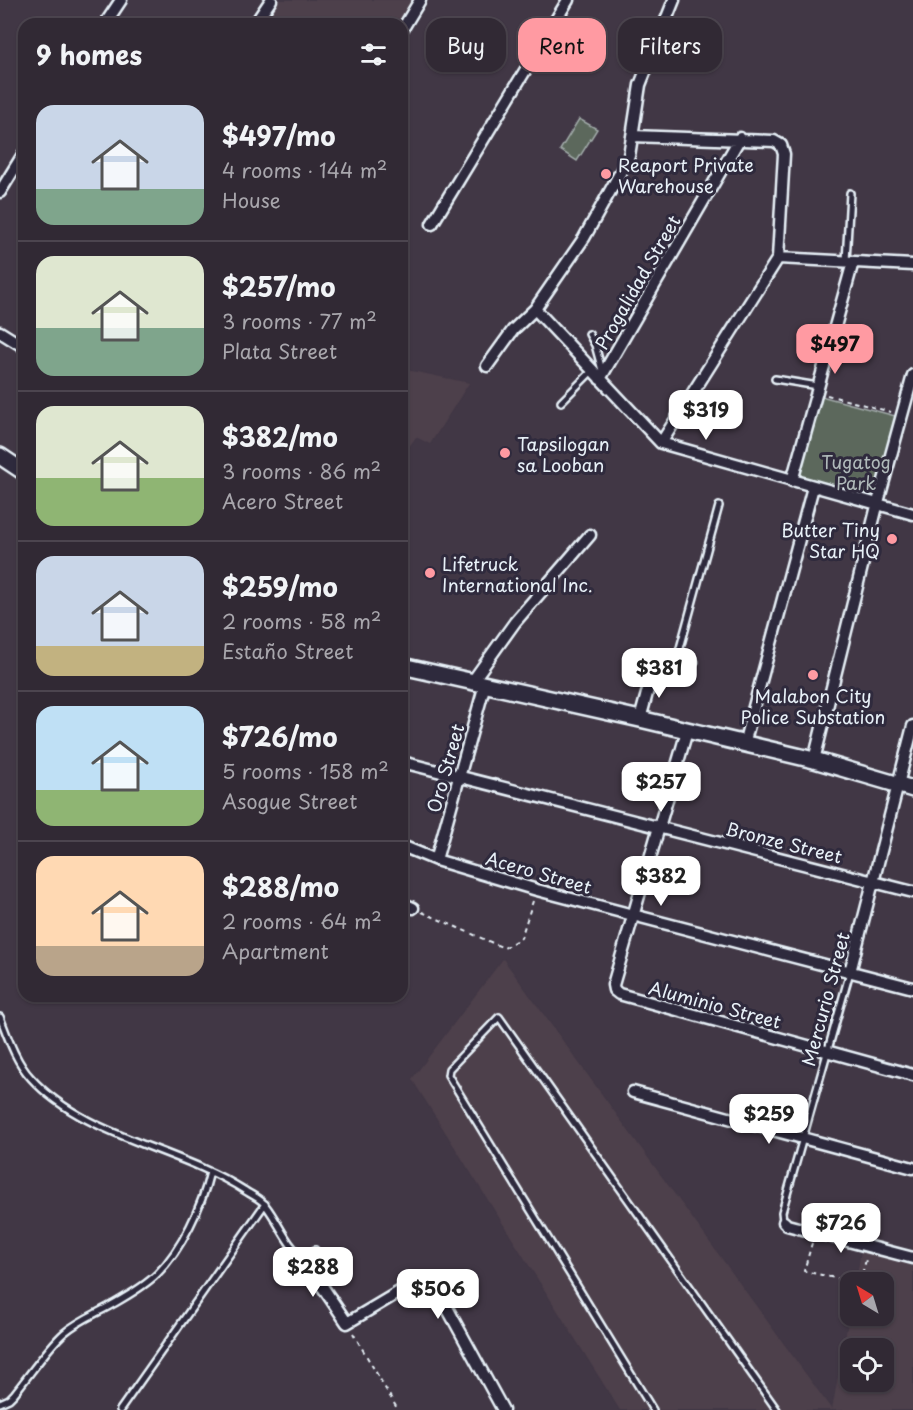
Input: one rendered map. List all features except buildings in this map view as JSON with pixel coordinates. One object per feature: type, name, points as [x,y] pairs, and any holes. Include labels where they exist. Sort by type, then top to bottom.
[{"type":"main road","points":[[0,456],[18,468]]},
{"type":"main road","points":[[408,667],[814,760],[913,789]]},
{"type":"street","points":[[109,18],[121,0]]},
{"type":"street","points":[[259,18],[271,0]]},
{"type":"street","points":[[408,20],[420,0]]},
{"type":"street","points":[[432,224],[568,0]]},
{"type":"street","points":[[487,366],[513,330],[535,309],[584,238],[620,176],[629,156],[640,85],[674,0]]},
{"type":"street","points":[[632,135],[774,141],[781,145],[784,154],[778,258],[661,443]]},
{"type":"street","name":"Progalidad Street","points":[[598,375],[740,138]]},
{"type":"street","points":[[0,192],[18,173]]},
{"type":"street","points":[[778,258],[913,265]]},
{"type":"street","points":[[792,481],[850,261]]},
{"type":"street","points":[[535,309],[661,443],[877,506],[913,514]]},
{"type":"street","points":[[0,332],[18,343]]},
{"type":"street","points":[[814,760],[877,506],[913,375]]},
{"type":"street","points":[[744,744],[813,487]]},
{"type":"street","points":[[479,683],[515,622],[590,535]]},
{"type":"street","points":[[640,719],[655,664],[667,658],[692,662]]},
{"type":"street","name":"Oro Street","points":[[436,860],[460,776],[479,683]]},
{"type":"street","name":"Mercurio Street","points":[[850,972],[913,726]]},
{"type":"street","points":[[633,915],[687,731]]},
{"type":"street","name":"Bronze Street","points":[[408,763],[913,892]]},
{"type":"street","name":"Acero Street","points":[[408,848],[436,860],[537,890],[913,988]]},
{"type":"street","name":"Aluminio Street","points":[[633,915],[613,985],[614,990],[619,994],[913,1075]]},
{"type":"street","points":[[633,1092],[913,1168]]},
{"type":"street","points":[[784,1222],[787,1225],[913,1257]]},
{"type":"street","points":[[303,1258],[347,1323],[416,1281],[428,1280],[439,1293],[503,1410]]},
{"type":"lane","points":[[850,193],[850,261]]},
{"type":"lane","points":[[561,402],[598,375],[595,345],[589,334]]},
{"type":"lane","points":[[775,379],[817,389]]},
{"type":"lane","points":[[677,659],[719,506]]},
{"type":"lane","name":"Mercurio Street","points":[[784,1222],[782,1212],[850,972]]},
{"type":"lane","points":[[0,1017],[12,1049],[30,1077],[60,1105],[89,1120],[228,1180],[265,1204],[293,1250],[303,1258],[315,1250]]},
{"type":"lane","points":[[653,1410],[448,1075],[449,1069],[499,1017],[777,1410]]},
{"type":"lane","points":[[0,1403],[14,1394],[63,1334],[86,1317],[114,1304],[156,1276],[173,1256],[188,1230],[206,1191],[210,1172]]},
{"type":"lane","points":[[120,1410],[265,1204]]},
{"type":"path","points":[[817,389],[902,414]]},
{"type":"path","points":[[408,905],[504,948],[521,938],[537,890]]},
{"type":"path","points":[[816,1232],[804,1271],[840,1279]]},
{"type":"path","points":[[863,1272],[870,1246]]},
{"type":"path","points":[[347,1323],[398,1410]]},
{"type":"shaded area","points":[[276,0],[412,0],[401,18],[265,18]]},
{"type":"shaded area","points":[[408,370],[469,383],[430,444],[416,437],[408,448]]},
{"type":"shaded area","points":[[503,959],[832,1410],[620,1410],[412,1079]]},
{"type":"shaded area","points":[[861,1251],[913,1266],[913,1410],[832,1410],[840,1366],[840,1392],[894,1392],[894,1338],[845,1338],[847,1326],[894,1326],[894,1272],[858,1272]]},
{"type":"green space","points":[[579,119],[597,129],[577,161],[560,150]]},
{"type":"green space","name":"Tugatog Park","points":[[817,395],[899,417],[876,503],[793,479]]},
{"type":"place","name":"Reaport Private Warehouse","points":[[606,174]]},
{"type":"place","name":"Tapsilogan sa Looban","points":[[505,453]]},
{"type":"place","name":"Butter Tiny Star HQ","points":[[892,539]]},
{"type":"place","name":"Lifetruck International Inc.","points":[[430,573]]},
{"type":"place","name":"Malabon City Police Substation","points":[[813,675]]}]
